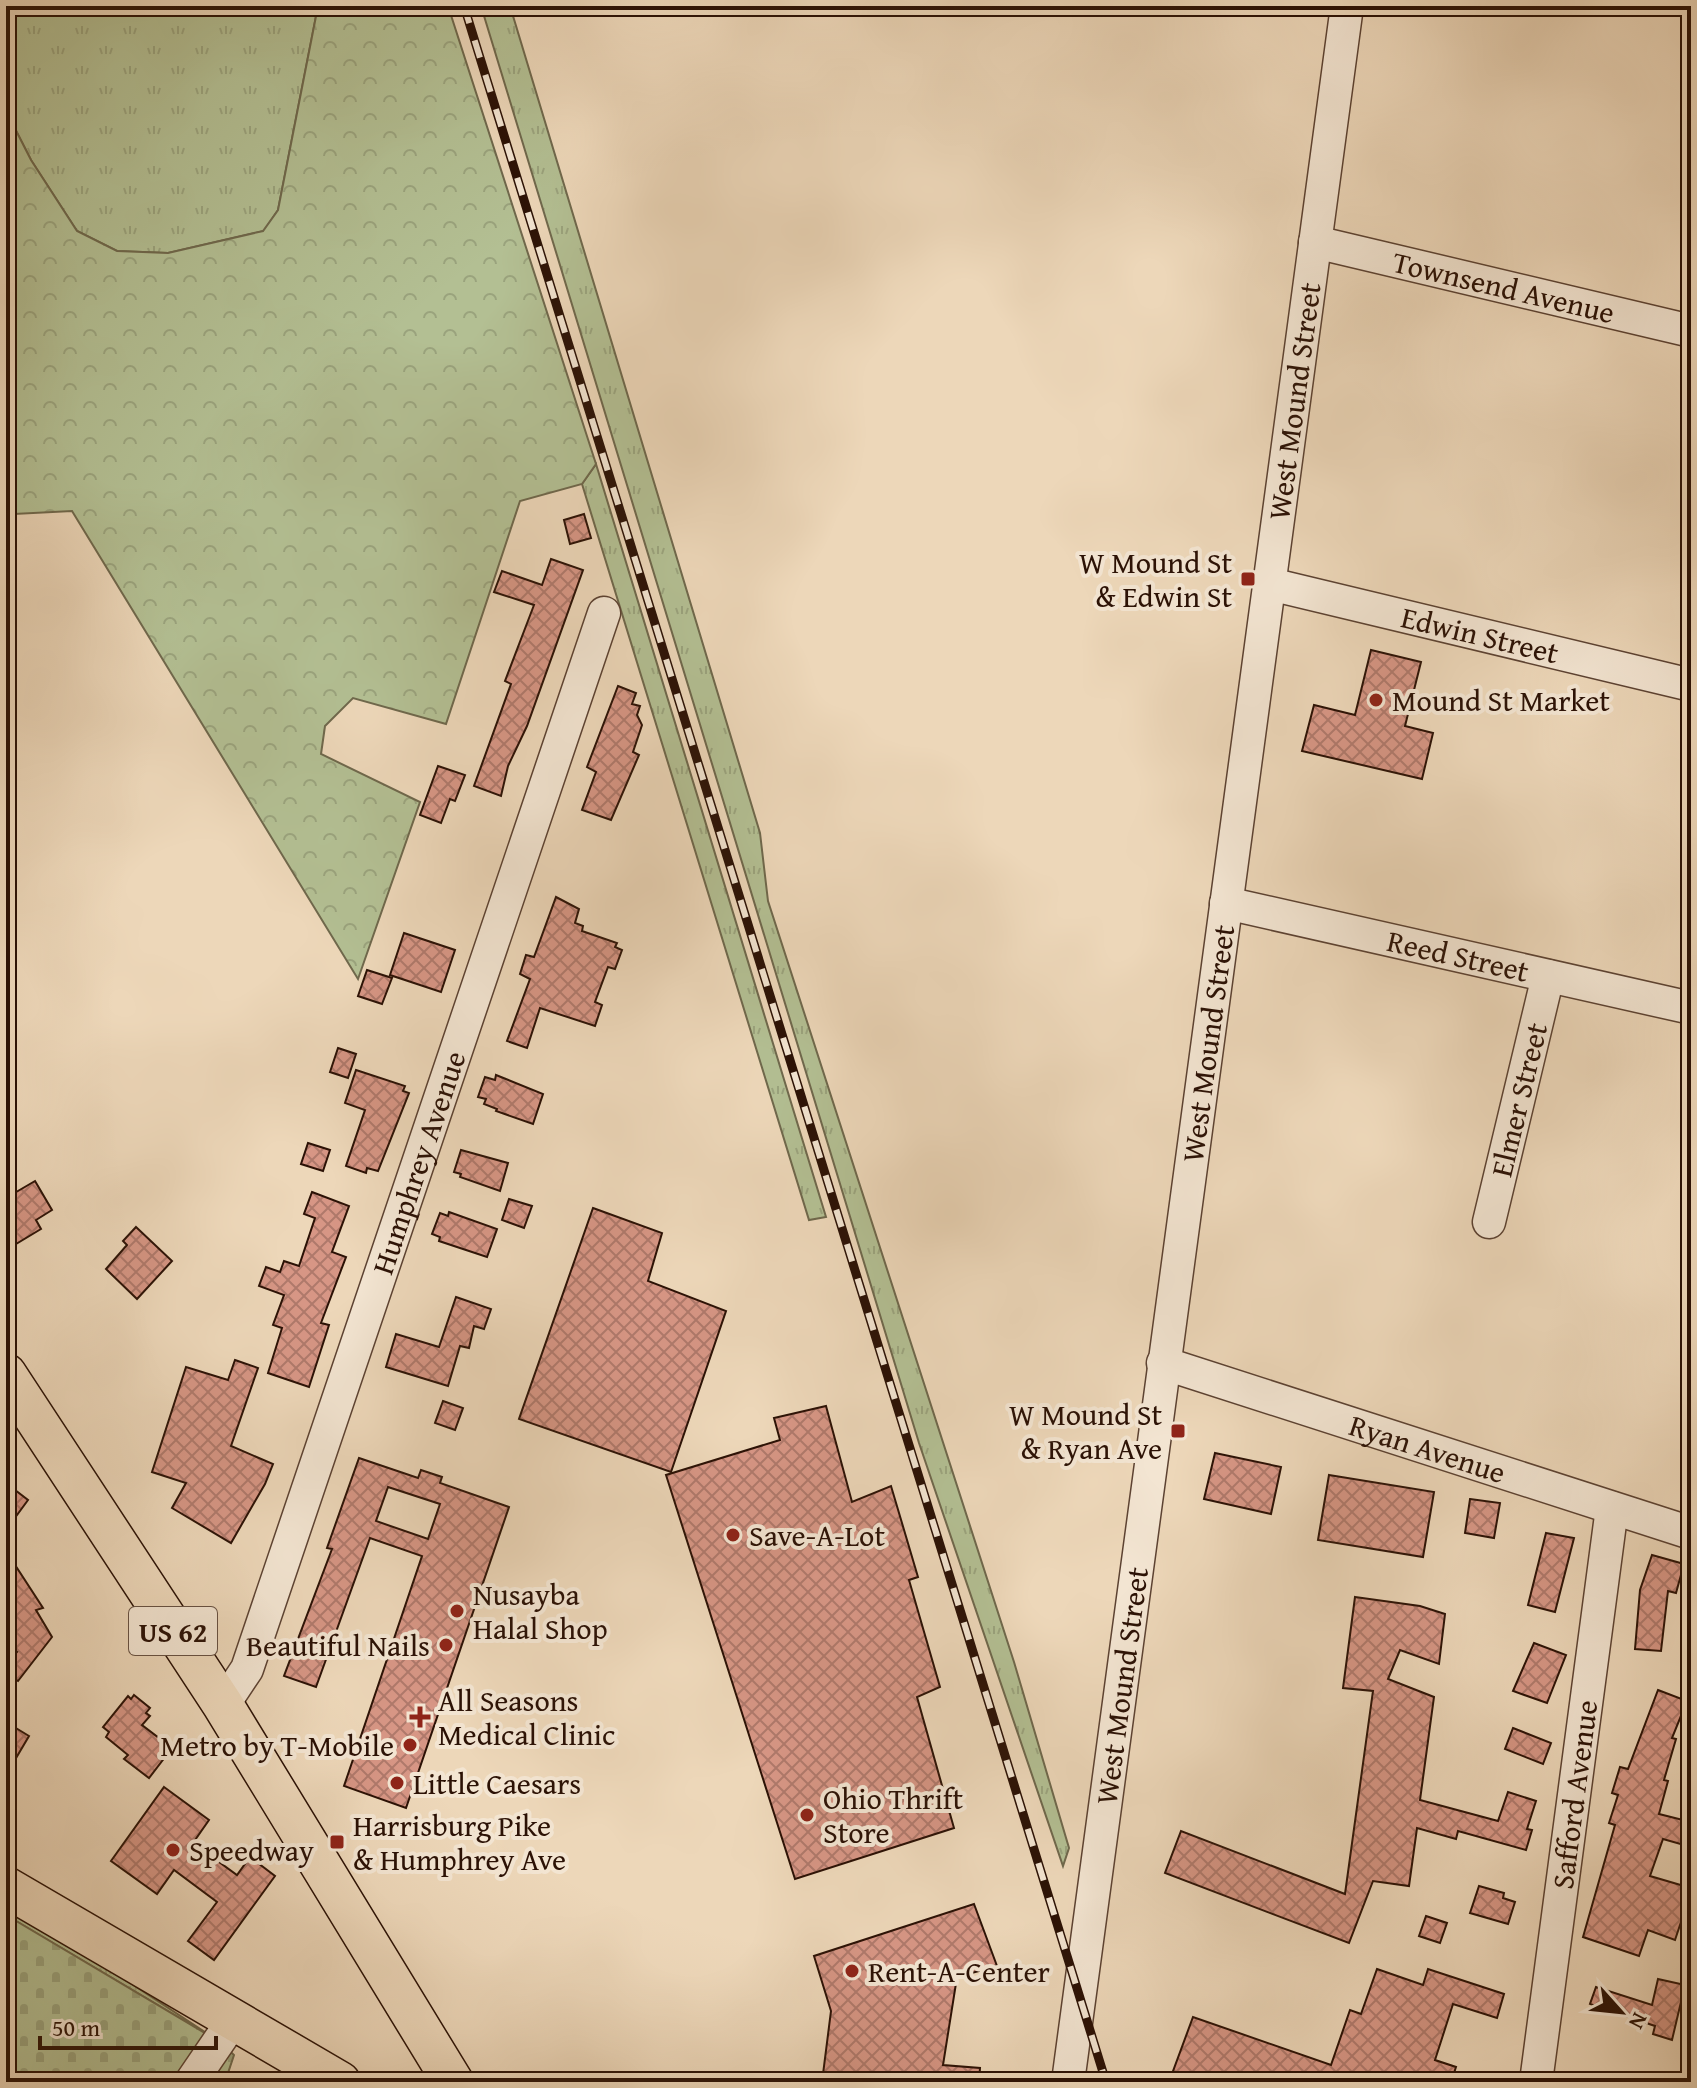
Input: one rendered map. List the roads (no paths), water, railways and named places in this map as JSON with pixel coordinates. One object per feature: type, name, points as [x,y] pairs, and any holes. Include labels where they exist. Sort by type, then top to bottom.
[{"type":"main road","name":"US 62","points":[[6,1374],[223,1705],[453,2082]]},
{"type":"main road","points":[[6,1887],[340,2082]]},
{"type":"street","name":"West Mound Street","points":[[1068,2082],[1347,6]]},
{"type":"street","name":"Townsend Avenue","points":[[1315,242],[1691,331]]},
{"type":"street","name":"Edwin Street","points":[[1270,584],[1691,685]]},
{"type":"street","name":"Humphrey Avenue","points":[[223,1705],[247,1669],[604,613]]},
{"type":"street","name":"Reed Street","points":[[1226,903],[1411,942],[1691,1008]]},
{"type":"street","name":"Elmer Street","points":[[1489,1222],[1548,976]]},
{"type":"street","name":"Ryan Avenue","points":[[1163,1363],[1691,1533]]},
{"type":"street","name":"Safford Avenue","points":[[1536,2082],[1612,1508]]},
{"type":"street","points":[[191,2082],[234,2019]]},
{"type":"railway","points":[[464,6],[1106,2082]]},
{"type":"place","name":"W Mound St & Edwin St","points":[[1248,579]]},
{"type":"place","name":"Mound St Market","points":[[1376,700]]},
{"type":"place","name":"W Mound St & Ryan Ave","points":[[1178,1431]]},
{"type":"place","name":"Save-A-Lot","points":[[733,1535]]},
{"type":"place","name":"Nusayba Halal Shop","points":[[457,1611]]},
{"type":"place","name":"Beautiful Nails","points":[[446,1645]]},
{"type":"place","name":"All Seasons Medical Clinic","points":[[420,1717]]},
{"type":"place","name":"Metro by T-Mobile","points":[[410,1745]]},
{"type":"place","name":"Little Caesars","points":[[397,1783]]},
{"type":"place","name":"Ohio Thrift Store","points":[[807,1815]]},
{"type":"place","name":"Harrisburg Pike & Humphrey Ave","points":[[337,1842]]},
{"type":"place","name":"Speedway","points":[[173,1850]]},
{"type":"place","name":"Rent-A-Center","points":[[852,1971]]}]
